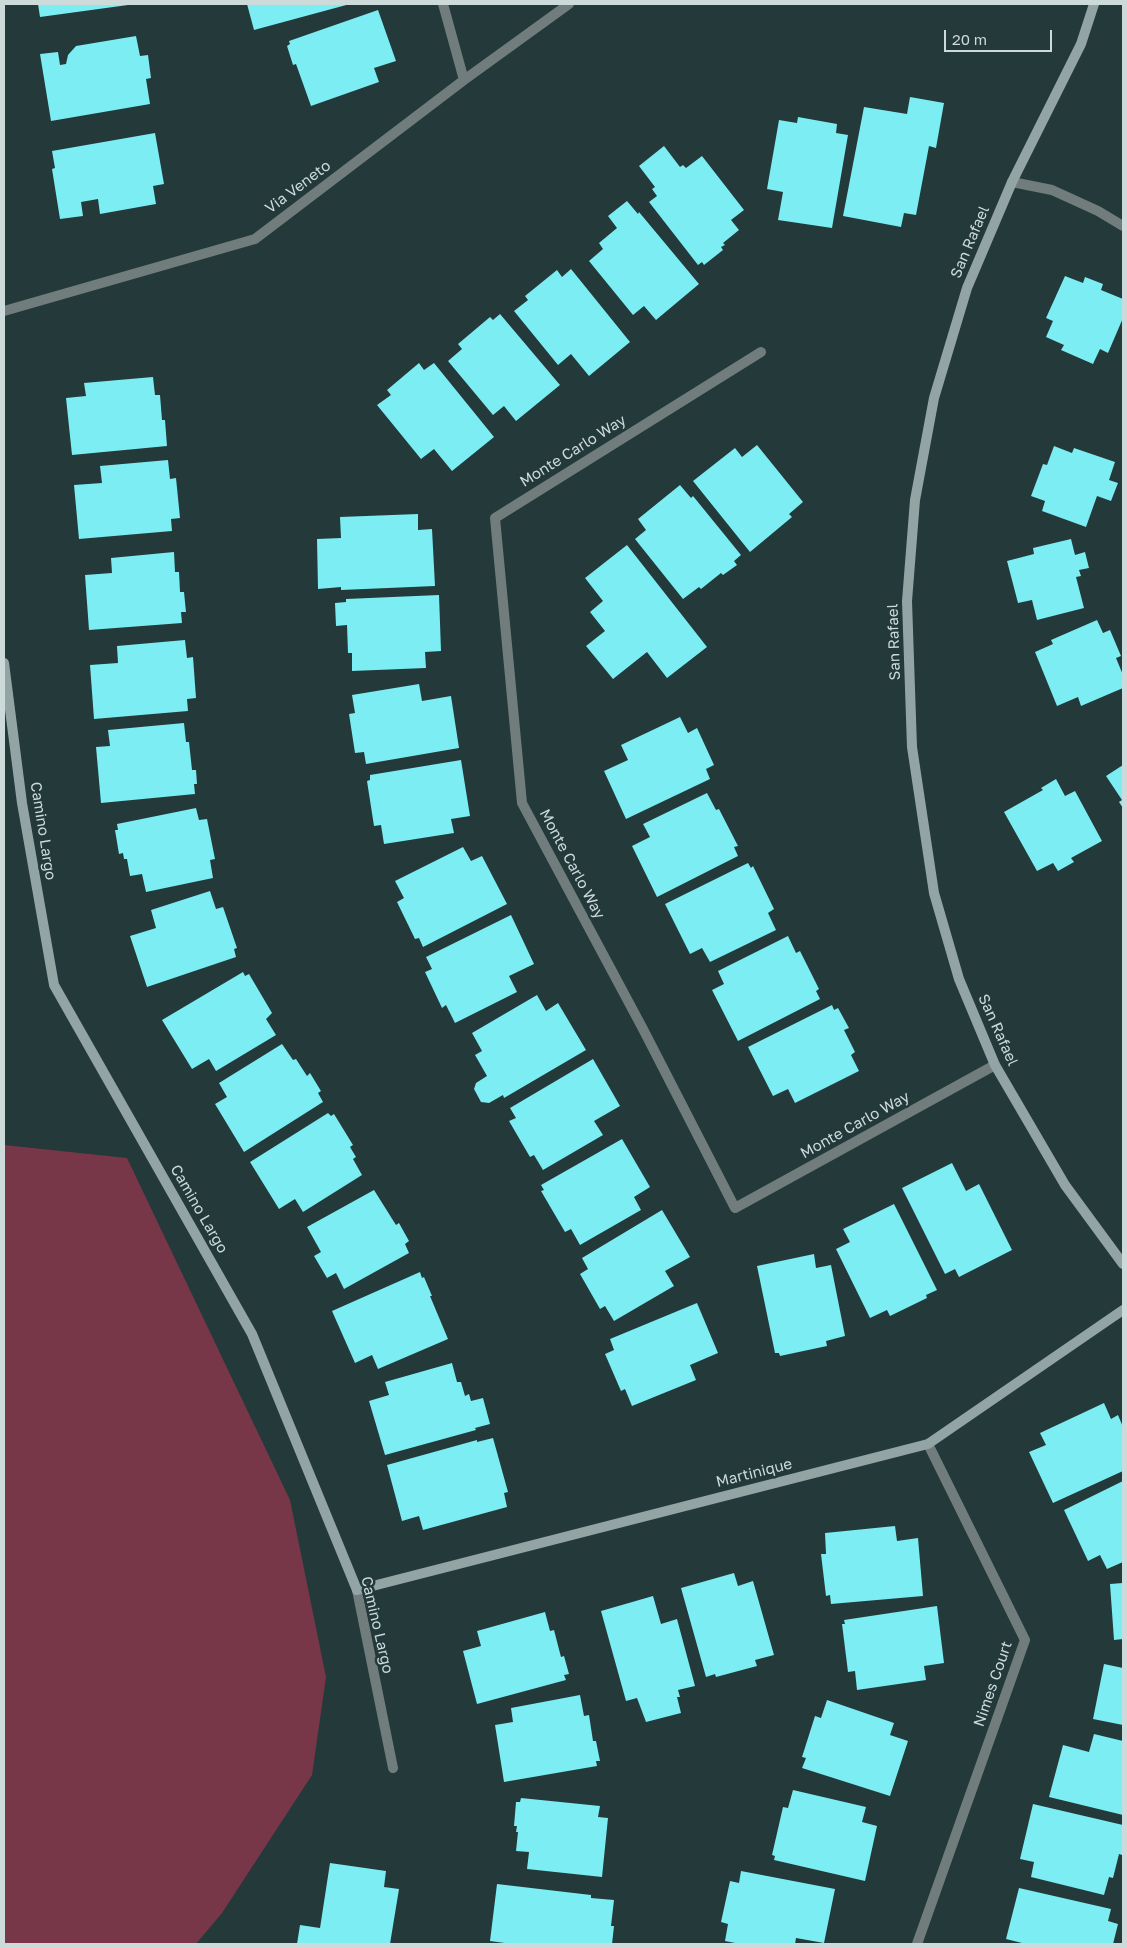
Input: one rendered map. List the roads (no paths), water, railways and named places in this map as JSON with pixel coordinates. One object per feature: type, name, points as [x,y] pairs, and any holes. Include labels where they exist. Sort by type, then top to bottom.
[{"type":"street","points":[[443,4],[464,80]]},
{"type":"street","name":"Via Veneto","points":[[4,311],[255,238],[464,80],[569,4]]},
{"type":"street","name":"San Rafael","points":[[1094,4],[1081,44],[1012,182],[967,288],[934,398],[915,500],[907,602],[912,747],[934,893],[959,979],[995,1065],[1065,1185],[1123,1264]]},
{"type":"street","points":[[1012,182],[1052,190],[1098,211],[1123,226]]},
{"type":"street","name":"Monte Carlo Way","points":[[761,352],[495,518],[522,802],[647,1037],[735,1208],[995,1065]]},
{"type":"street","name":"Camino Largo","points":[[4,663],[22,803],[54,984],[252,1334],[357,1590],[393,1768]]},
{"type":"street","name":"Martinique","points":[[357,1590],[928,1444],[1123,1310]]},
{"type":"street","name":"Nimes Court","points":[[917,1944],[1025,1640],[928,1444]]}]
